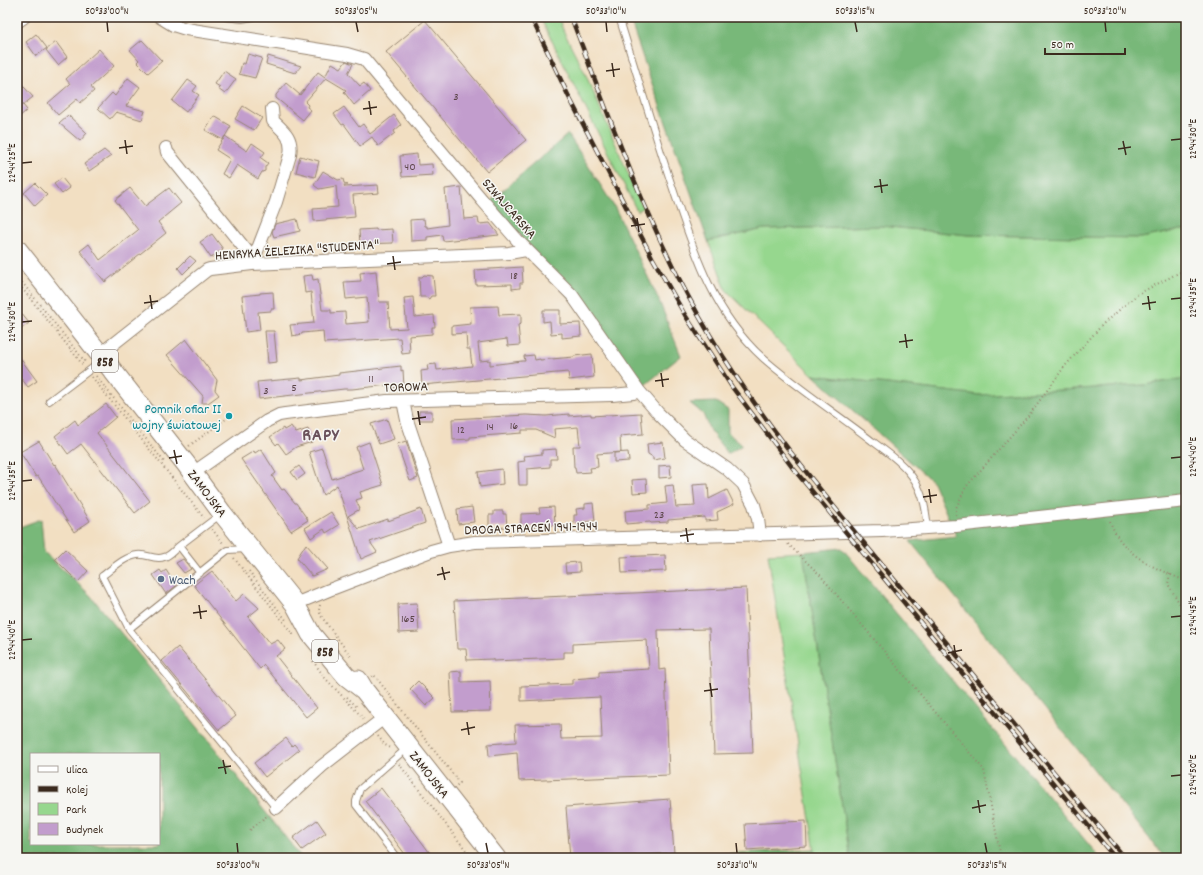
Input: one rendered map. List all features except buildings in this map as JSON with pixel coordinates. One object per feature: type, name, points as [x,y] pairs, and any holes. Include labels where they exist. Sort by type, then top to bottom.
[{"type":"main road","name":"ZAMOJSKA","points":[[17,249],[194,473],[215,518],[252,549],[295,604],[321,627],[350,667],[364,690],[378,722],[496,858]]},
{"type":"street","name":"SZWAJCARSKA","points":[[160,17],[173,25],[186,29],[347,54],[364,59],[526,250],[572,295],[638,391],[681,437],[727,469],[743,484],[754,505],[760,535]]},
{"type":"street","points":[[253,262],[276,202],[291,148],[290,140],[285,132],[273,120],[272,109]]},
{"type":"street","points":[[166,148],[167,152],[253,262]]},
{"type":"street","name":"HENRYKA ŻELEZIKA \"STUDENTA\"","points":[[102,357],[108,348],[210,269],[253,262],[509,253],[526,250]]},
{"type":"street","name":"TOROWA","points":[[194,473],[267,421],[279,415],[387,401],[612,395],[633,394],[638,391]]},
{"type":"street","points":[[404,401],[407,420],[449,546]]},
{"type":"street","name":"DROGA STRACEŃ 1941-1944","points":[[295,604],[431,551],[449,546],[475,542],[882,531],[956,526],[1186,501]]},
{"type":"street","points":[[276,808],[322,766],[378,722]]},
{"type":"lane","points":[[225,17],[242,19],[253,17]]},
{"type":"lane","points":[[618,17],[693,249],[707,282],[722,307],[736,329],[762,357],[786,377],[847,421],[902,465],[914,479],[921,493],[925,504],[928,528]]},
{"type":"lane","points":[[49,401],[95,366],[102,357]]},
{"type":"lane","points":[[215,518],[165,557],[155,558],[146,554],[136,555],[127,559],[102,576],[129,629],[276,808]]},
{"type":"lane","points":[[180,546],[200,573]]},
{"type":"lane","points":[[129,629],[228,550],[252,549]]},
{"type":"lane","points":[[397,858],[356,805],[356,801],[360,789],[403,751]]},
{"type":"path","points":[[956,526],[956,508],[966,487],[1029,415],[1065,366],[1104,323],[1138,294],[1186,269]]},
{"type":"path","points":[[17,282],[88,371],[215,518],[228,550],[297,639]]},
{"type":"path","points":[[185,448],[226,418]]},
{"type":"path","points":[[1108,510],[1114,532],[1125,546],[1141,560],[1186,581]]},
{"type":"path","points":[[778,534],[820,575],[984,770],[1001,858]]},
{"type":"path","points":[[1170,574],[1168,584],[1186,614]]},
{"type":"path","points":[[310,657],[324,678],[378,722],[385,746],[403,751]]},
{"type":"path","points":[[250,830],[276,808]]},
{"type":"path","points":[[439,809],[476,858]]},
{"type":"green space","points":[[540,17],[558,17],[585,73],[643,208],[637,211]]},
{"type":"green space","points":[[629,17],[1186,17],[1186,229],[1141,238],[968,235],[881,226],[764,229],[708,241]]},
{"type":"green space","points":[[568,134],[615,208],[658,298],[681,356],[641,388],[534,252],[491,203],[493,199]]},
{"type":"green space","points":[[881,226],[968,235],[1141,238],[1186,229],[1186,378],[1145,385],[979,395],[813,375],[726,290],[708,241],[764,229]]},
{"type":"green space","points":[[813,375],[979,395],[1145,385],[1186,378],[1186,858],[1165,858],[910,541],[956,536],[933,482]]},
{"type":"green space","points":[[716,402],[728,410],[728,433],[742,445],[728,454],[710,431],[703,414],[690,403]]},
{"type":"green space","points":[[41,519],[44,552],[90,595],[302,858],[17,858],[17,528]]},
{"type":"green space","points":[[842,548],[1100,858],[850,858],[803,552]]},
{"type":"green space","points":[[803,552],[850,858],[816,858],[768,554]]},
{"type":"green space","points":[[815,849],[816,858],[643,858]]},
{"type":"railway","points":[[531,17],[569,97],[652,257],[685,315],[732,387],[792,467],[1115,858]]},
{"type":"railway","points":[[571,17],[617,138],[669,259],[710,335],[752,400],[823,493],[1125,858]]},
{"type":"place","name":"Pomnik ofiar II wojny światowej","points":[[229,416]]},
{"type":"place","name":"Wach","points":[[161,579]]},
{"type":"district","name":"RAPY","points":[[321,434]]}]
